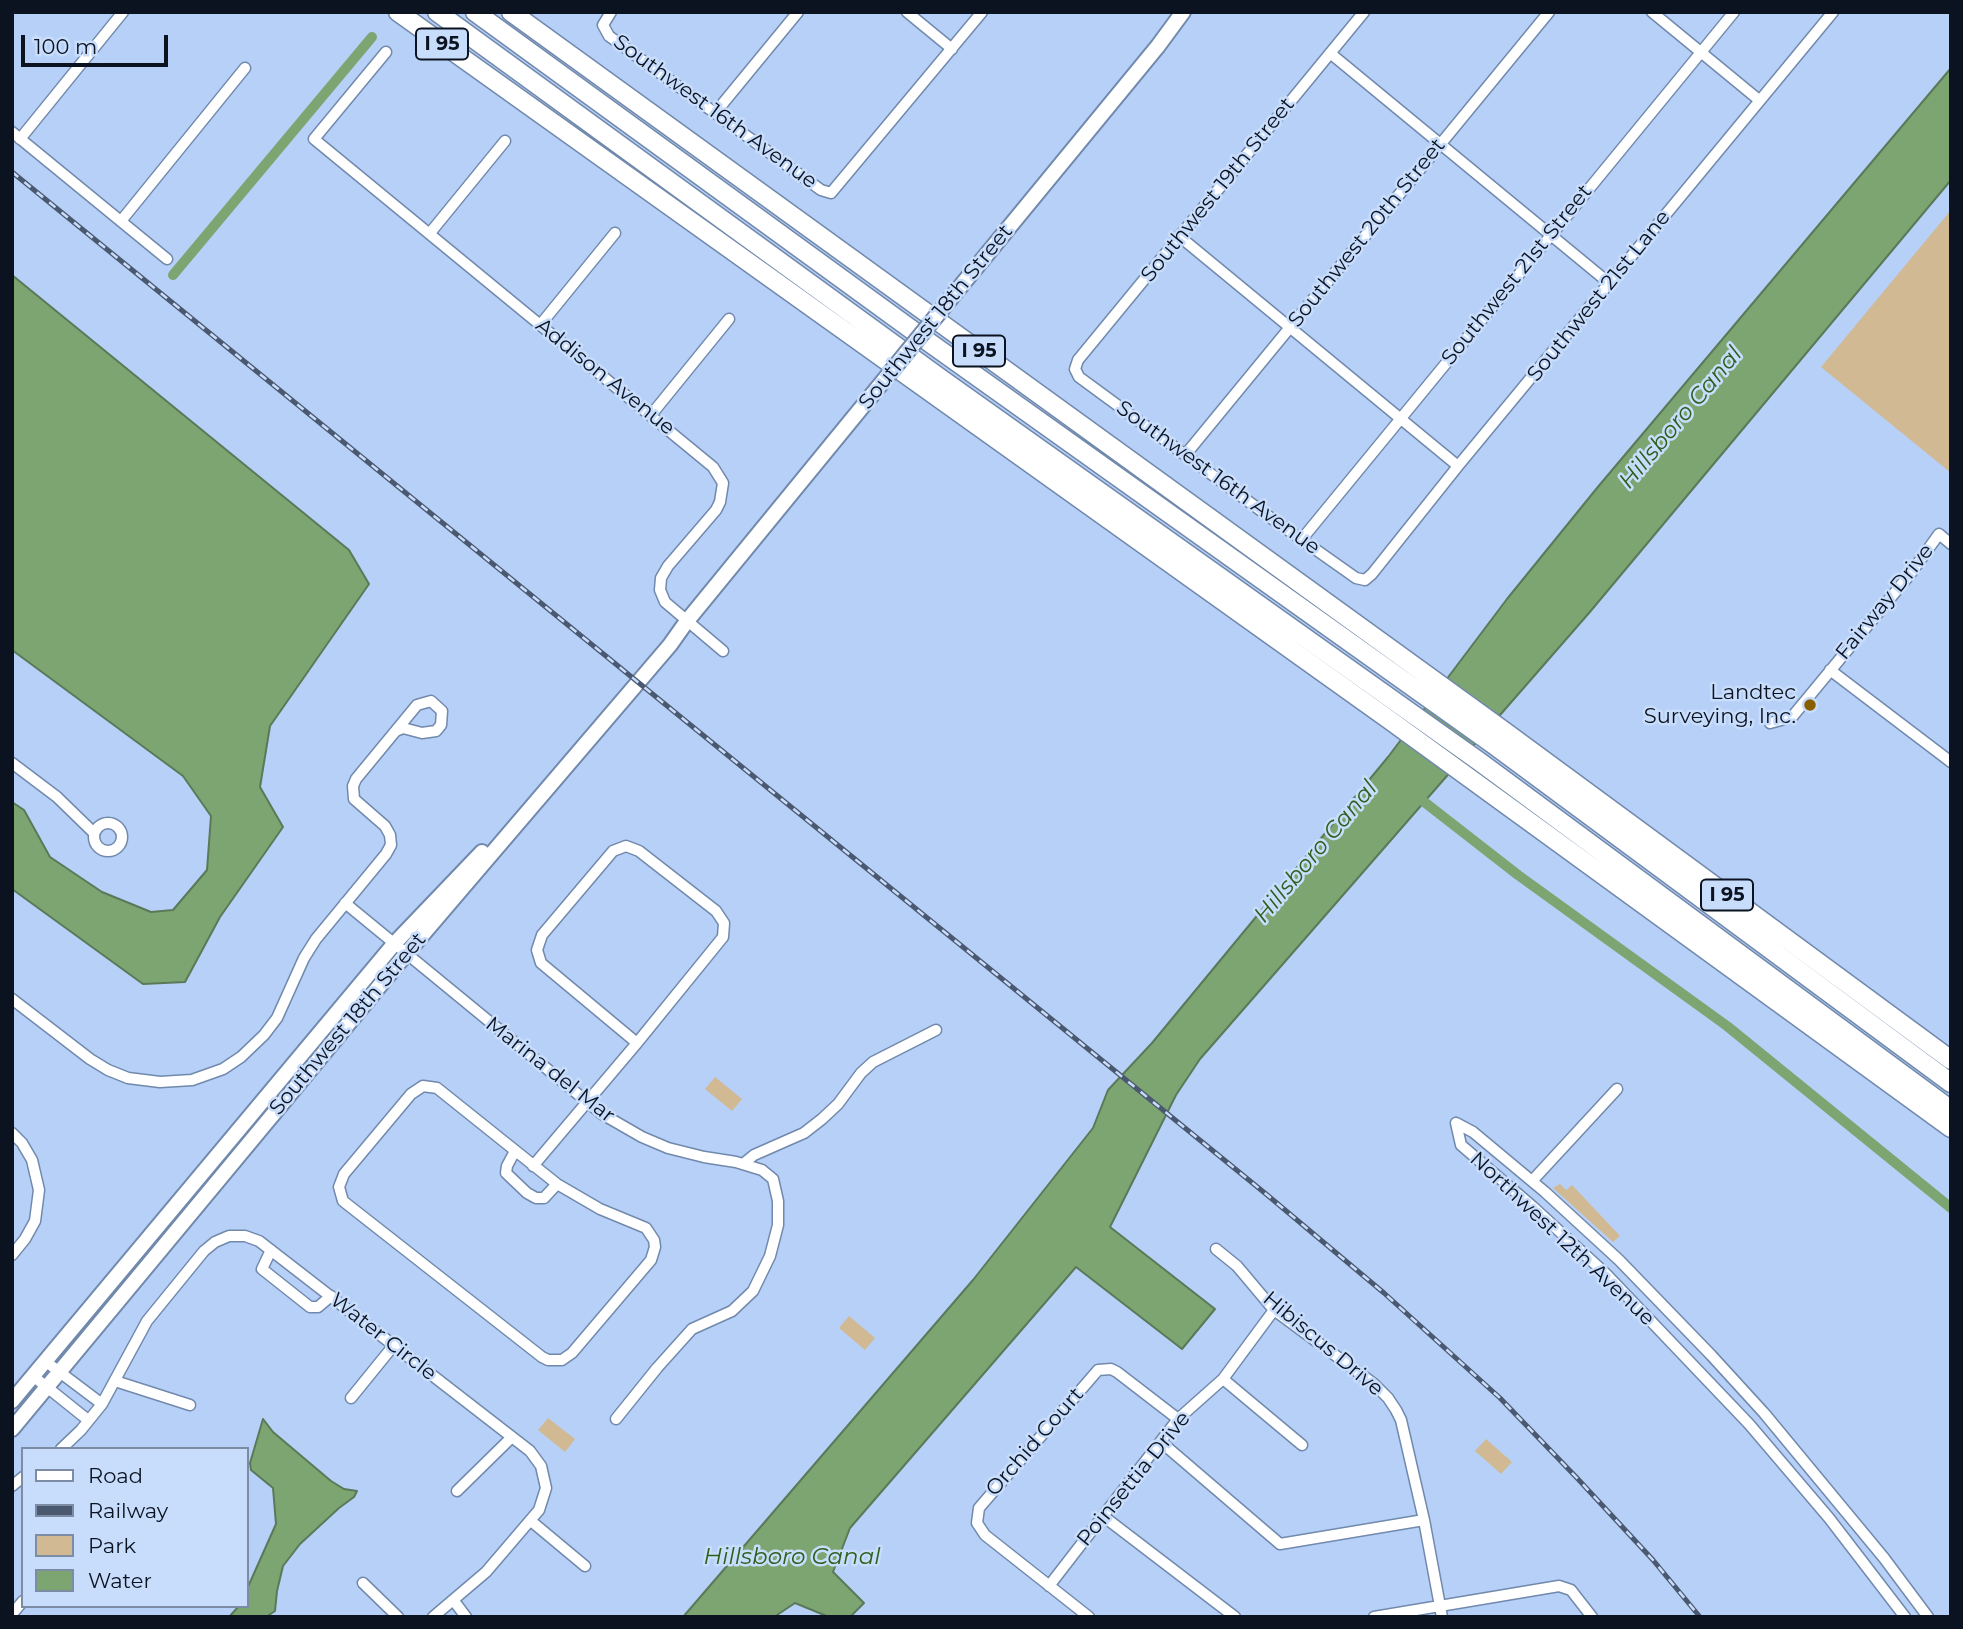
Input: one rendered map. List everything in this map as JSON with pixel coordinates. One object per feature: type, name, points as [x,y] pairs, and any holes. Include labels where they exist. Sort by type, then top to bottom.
[{"type":"highway","name":"I 95","points":[[398,12],[1397,714],[1468,777],[1951,1128]]},
{"type":"highway","points":[[437,12],[1397,714],[1480,762],[1951,1110]]},
{"type":"highway","points":[[475,12],[930,343],[1422,682]]},
{"type":"highway","name":"I 95","points":[[511,12],[1422,682],[1950,1060]]},
{"type":"highway","points":[[1499,738],[1951,1083]]},
{"type":"highway","points":[[1840,1046],[1887,1095],[1951,1142]]},
{"type":"main road","name":"Southwest 18th Street","points":[[12,1429],[406,954],[670,645],[1183,12]]},
{"type":"main road","name":"Southwest 18th Street","points":[[12,1401],[394,944],[494,839],[663,642],[687,621]]},
{"type":"street","points":[[123,12],[16,135],[167,259]]},
{"type":"street","name":"Southwest 16th Avenue","points":[[611,12],[603,25],[609,36],[821,190],[831,193],[952,49]]},
{"type":"street","points":[[715,113],[798,12]]},
{"type":"street","points":[[907,12],[952,49],[982,12]]},
{"type":"street","name":"Southwest 19th Street","points":[[1075,369],[1078,360],[1363,12]]},
{"type":"street","name":"Southwest 20th Street","points":[[1186,454],[1549,12]]},
{"type":"street","points":[[1652,12],[1759,100]]},
{"type":"street","name":"Southwest 21st Street","points":[[1302,539],[1734,12]]},
{"type":"street","name":"Southwest 21st Lane","points":[[1365,580],[1833,12]]},
{"type":"street","name":"Addison Avenue","points":[[386,52],[314,139],[706,460],[719,475],[723,483],[716,510],[668,566],[661,578],[660,590],[665,602],[723,651]]},
{"type":"street","points":[[1330,53],[1609,283]]},
{"type":"street","points":[[121,220],[245,68]]},
{"type":"street","points":[[430,233],[505,141]]},
{"type":"street","points":[[541,324],[615,233]]},
{"type":"street","points":[[1179,236],[1458,466]]},
{"type":"street","points":[[651,415],[729,319]]},
{"type":"street","name":"Southwest 16th Avenue","points":[[1075,369],[1079,377],[1356,578],[1365,580]]},
{"type":"street","name":"Fairway Drive","points":[[1770,723],[1792,717],[1911,573],[1938,534],[1951,544]]},
{"type":"street","name":"Fairway Drive","points":[[1830,670],[1951,762]]},
{"type":"street","points":[[12,999],[90,1059],[118,1074],[160,1083],[203,1077],[232,1063],[249,1051],[277,1018],[304,957],[391,845],[390,835],[384,826],[357,804],[352,793],[356,779],[411,711],[424,702],[435,703],[442,711],[441,725],[436,731],[422,733],[408,728],[396,731]]},
{"type":"street","points":[[12,763],[57,797],[94,833]]},
{"type":"street","points":[[533,1166],[637,1043],[719,943],[724,930],[721,916],[716,911],[639,851],[626,846],[613,850],[542,935],[537,950],[541,964],[637,1043]]},
{"type":"street","name":"Marina del Mar","points":[[345,904],[585,1102],[625,1129],[668,1148],[762,1170],[774,1179],[779,1209],[775,1241],[749,1297],[732,1311],[692,1329],[616,1419]]},
{"type":"street","points":[[743,1164],[754,1155],[804,1133],[822,1119],[873,1062],[936,1030]]},
{"type":"street","points":[[423,1086],[437,1087],[533,1166],[557,1184],[600,1209],[646,1228],[655,1247],[651,1260],[572,1353],[555,1361],[542,1357],[348,1206],[340,1194],[344,1174],[411,1094],[423,1086]]},
{"type":"street","points":[[1532,1181],[1617,1089]]},
{"type":"street","name":"Northwest 12th Avenue","points":[[1905,1617],[1829,1518],[1749,1424],[1605,1274],[1534,1207],[1461,1145],[1456,1123],[1473,1132],[1532,1181],[1619,1260],[1764,1413],[1884,1558],[1928,1617]]},
{"type":"street","points":[[12,1133],[32,1160],[39,1190],[34,1221],[25,1239],[12,1255]]},
{"type":"street","points":[[515,1152],[506,1173],[527,1193],[536,1198],[544,1198],[557,1184]]},
{"type":"street","name":"Water Circle","points":[[68,1447],[102,1404],[147,1321],[209,1246],[222,1238],[252,1238],[512,1437],[536,1457],[544,1473],[545,1496],[531,1521],[486,1572],[433,1617]]},
{"type":"street","name":"Hibiscus Drive","points":[[1216,1249],[1237,1266],[1274,1310],[1374,1384],[1388,1398],[1401,1420],[1424,1520],[1442,1617]]},
{"type":"street","points":[[271,1250],[262,1269],[310,1307],[318,1307],[331,1296]]},
{"type":"street","name":"Poinsettia Drive","points":[[1049,1586],[1178,1419],[1223,1379],[1274,1310]]},
{"type":"street","points":[[351,1398],[394,1345]]},
{"type":"street","points":[[45,1361],[102,1404]]},
{"type":"street","name":"Orchid Court","points":[[1049,1586],[985,1535],[977,1523],[983,1503],[1098,1370],[1111,1368],[1178,1419]]},
{"type":"street","points":[[33,1376],[88,1420]]},
{"type":"street","points":[[1223,1379],[1302,1445]]},
{"type":"street","points":[[115,1381],[190,1405]]},
{"type":"street","points":[[1749,1424],[1764,1413]]},
{"type":"street","points":[[457,1491],[512,1437]]},
{"type":"street","points":[[1161,1442],[1280,1544],[1424,1520]]},
{"type":"street","points":[[1103,1516],[1235,1617]]},
{"type":"street","points":[[531,1521],[585,1566]]},
{"type":"street","points":[[363,1583],[398,1617]]},
{"type":"street","points":[[1049,1586],[1089,1617]]},
{"type":"street","points":[[1374,1617],[1559,1586],[1571,1590],[1592,1617]]},
{"type":"street","points":[[454,1601],[466,1617]]},
{"type":"green space","points":[[1951,210],[1951,473],[1821,367]]},
{"type":"green space","points":[[715,1077],[742,1099],[732,1111],[705,1089]]},
{"type":"green space","points":[[1560,1184],[1566,1190],[1572,1185],[1620,1236],[1613,1242],[1553,1188]]},
{"type":"green space","points":[[849,1316],[875,1338],[865,1350],[839,1328]]},
{"type":"green space","points":[[548,1418],[575,1439],[565,1452],[538,1430]]},
{"type":"green space","points":[[1486,1439],[1512,1462],[1501,1474],[1475,1451]]},
{"type":"water","name":"Hillsboro Canal","points":[[1951,68],[1951,180],[1589,613],[1200,1059],[1176,1095],[1110,1227],[1215,1309],[1182,1349],[1076,1267],[850,1528],[833,1572],[864,1603],[850,1617],[829,1617],[795,1603],[774,1617],[683,1617],[973,1280],[1093,1128],[1108,1090],[1152,1043],[1388,757],[1507,599],[1597,488]]},
{"type":"water","points":[[12,275],[349,550],[369,584],[270,726],[260,787],[283,827],[220,917],[185,982],[143,984],[12,889],[12,802],[24,810],[50,857],[102,892],[151,912],[173,910],[207,870],[211,816],[183,776],[12,650]]},
{"type":"water","points":[[263,1419],[273,1432],[331,1481],[344,1489],[357,1491],[354,1497],[300,1544],[283,1566],[275,1611],[266,1617],[229,1617],[237,1608],[248,1608],[248,1587],[276,1524],[273,1488],[251,1470],[250,1463]]},
{"type":"waterway","points":[[173,275],[372,37]]},
{"type":"waterway","points":[[1414,794],[1518,875],[1727,1026],[1951,1208]]},
{"type":"railway","points":[[12,172],[1384,1293],[1500,1398],[1653,1560],[1700,1617]]},
{"type":"place","name":"Landtec Surveying, Inc.","points":[[1810,705]]}]
